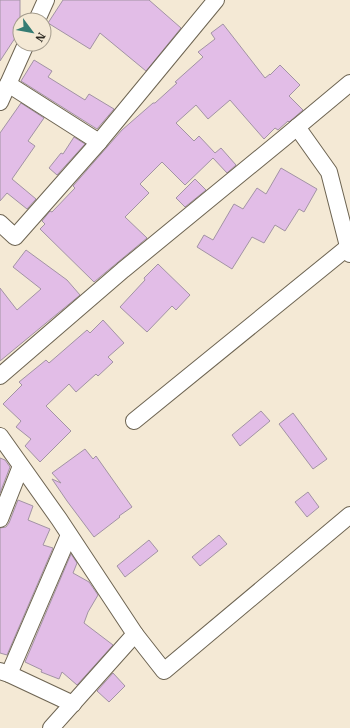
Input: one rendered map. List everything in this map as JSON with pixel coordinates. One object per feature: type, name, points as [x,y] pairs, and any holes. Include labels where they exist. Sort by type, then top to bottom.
[{"type":"street","points":[[41,12],[46,0]]},
{"type":"street","points":[[0,223],[14,237],[99,142],[216,0]]},
{"type":"street","points":[[0,102],[22,52]]},
{"type":"street","points":[[0,376],[123,270],[350,83]]},
{"type":"street","points":[[8,84],[99,142]]},
{"type":"street","points":[[134,421],[349,250],[330,172],[297,127]]},
{"type":"street","points":[[0,436],[59,519],[135,634],[164,671],[350,515]]},
{"type":"street","points":[[0,519],[21,466]]},
{"type":"street","points":[[69,535],[4,672],[72,704]]},
{"type":"street","points":[[51,728],[135,634]]},
{"type":"building","points":[[0,0],[20,0],[20,12],[12,12],[12,43],[0,61]]},
{"type":"building","points":[[63,0],[149,0],[181,28],[146,71],[100,33],[90,49],[52,25],[52,17]]},
{"type":"building","points":[[223,24],[265,78],[280,65],[300,85],[289,96],[303,110],[278,130],[275,128],[264,139],[230,100],[208,119],[196,105],[176,123],[194,141],[199,136],[215,153],[221,148],[236,165],[227,173],[213,158],[185,185],[162,162],[140,184],[149,193],[125,217],[147,238],[94,282],[40,229],[45,224],[42,221],[50,211],[52,212],[75,188],[73,186],[122,130],[153,103],[155,103],[177,83],[175,82],[203,57],[198,52],[215,39],[211,33]]},
{"type":"building","points":[[34,60],[52,71],[48,77],[85,100],[89,94],[114,109],[97,129],[21,81]]},
{"type":"building","points":[[21,103],[44,118],[28,141],[35,146],[12,179],[36,199],[27,209],[7,193],[0,201],[0,133]]},
{"type":"building","points":[[74,137],[85,144],[57,175],[49,168],[61,153],[63,154]]},
{"type":"building","points":[[281,168],[317,189],[304,212],[299,209],[285,231],[275,225],[264,243],[252,237],[232,269],[197,247],[204,235],[213,240],[234,204],[243,209],[257,188],[266,194]]},
{"type":"building","points":[[195,179],[206,190],[185,207],[176,198]]},
{"type":"building","points":[[26,250],[67,280],[80,295],[0,361],[0,288],[17,310],[41,289],[13,267]]},
{"type":"building","points":[[158,264],[190,295],[176,310],[172,306],[147,332],[120,307],[145,280],[144,278]]},
{"type":"building","points":[[103,320],[124,343],[108,357],[113,362],[98,376],[96,374],[76,392],[69,384],[46,406],[71,431],[40,462],[25,446],[31,439],[16,427],[21,421],[3,404],[22,385],[19,382],[46,360],[49,363],[87,330],[90,333]]},
{"type":"building","points":[[261,411],[270,421],[240,446],[232,435]]},
{"type":"building","points":[[293,413],[327,459],[313,469],[279,424]]},
{"type":"building","points":[[85,449],[93,459],[96,456],[132,507],[94,537],[52,479],[61,483],[52,473]]},
{"type":"building","points":[[0,458],[5,460],[10,467],[0,493]]},
{"type":"building","points":[[308,492],[319,507],[307,517],[295,502]]},
{"type":"building","points":[[18,500],[33,506],[28,520],[50,529],[43,545],[53,548],[7,655],[0,653],[0,528],[6,527],[9,523]]},
{"type":"building","points":[[219,535],[227,544],[200,566],[192,557]]},
{"type":"building","points":[[149,540],[158,551],[125,577],[117,566]]},
{"type":"building","points":[[71,554],[77,563],[73,573],[89,582],[98,595],[88,612],[84,623],[113,645],[77,685],[62,672],[59,679],[41,672],[42,670],[25,662]]},
{"type":"building","points":[[113,673],[125,686],[109,702],[97,691]]}]
